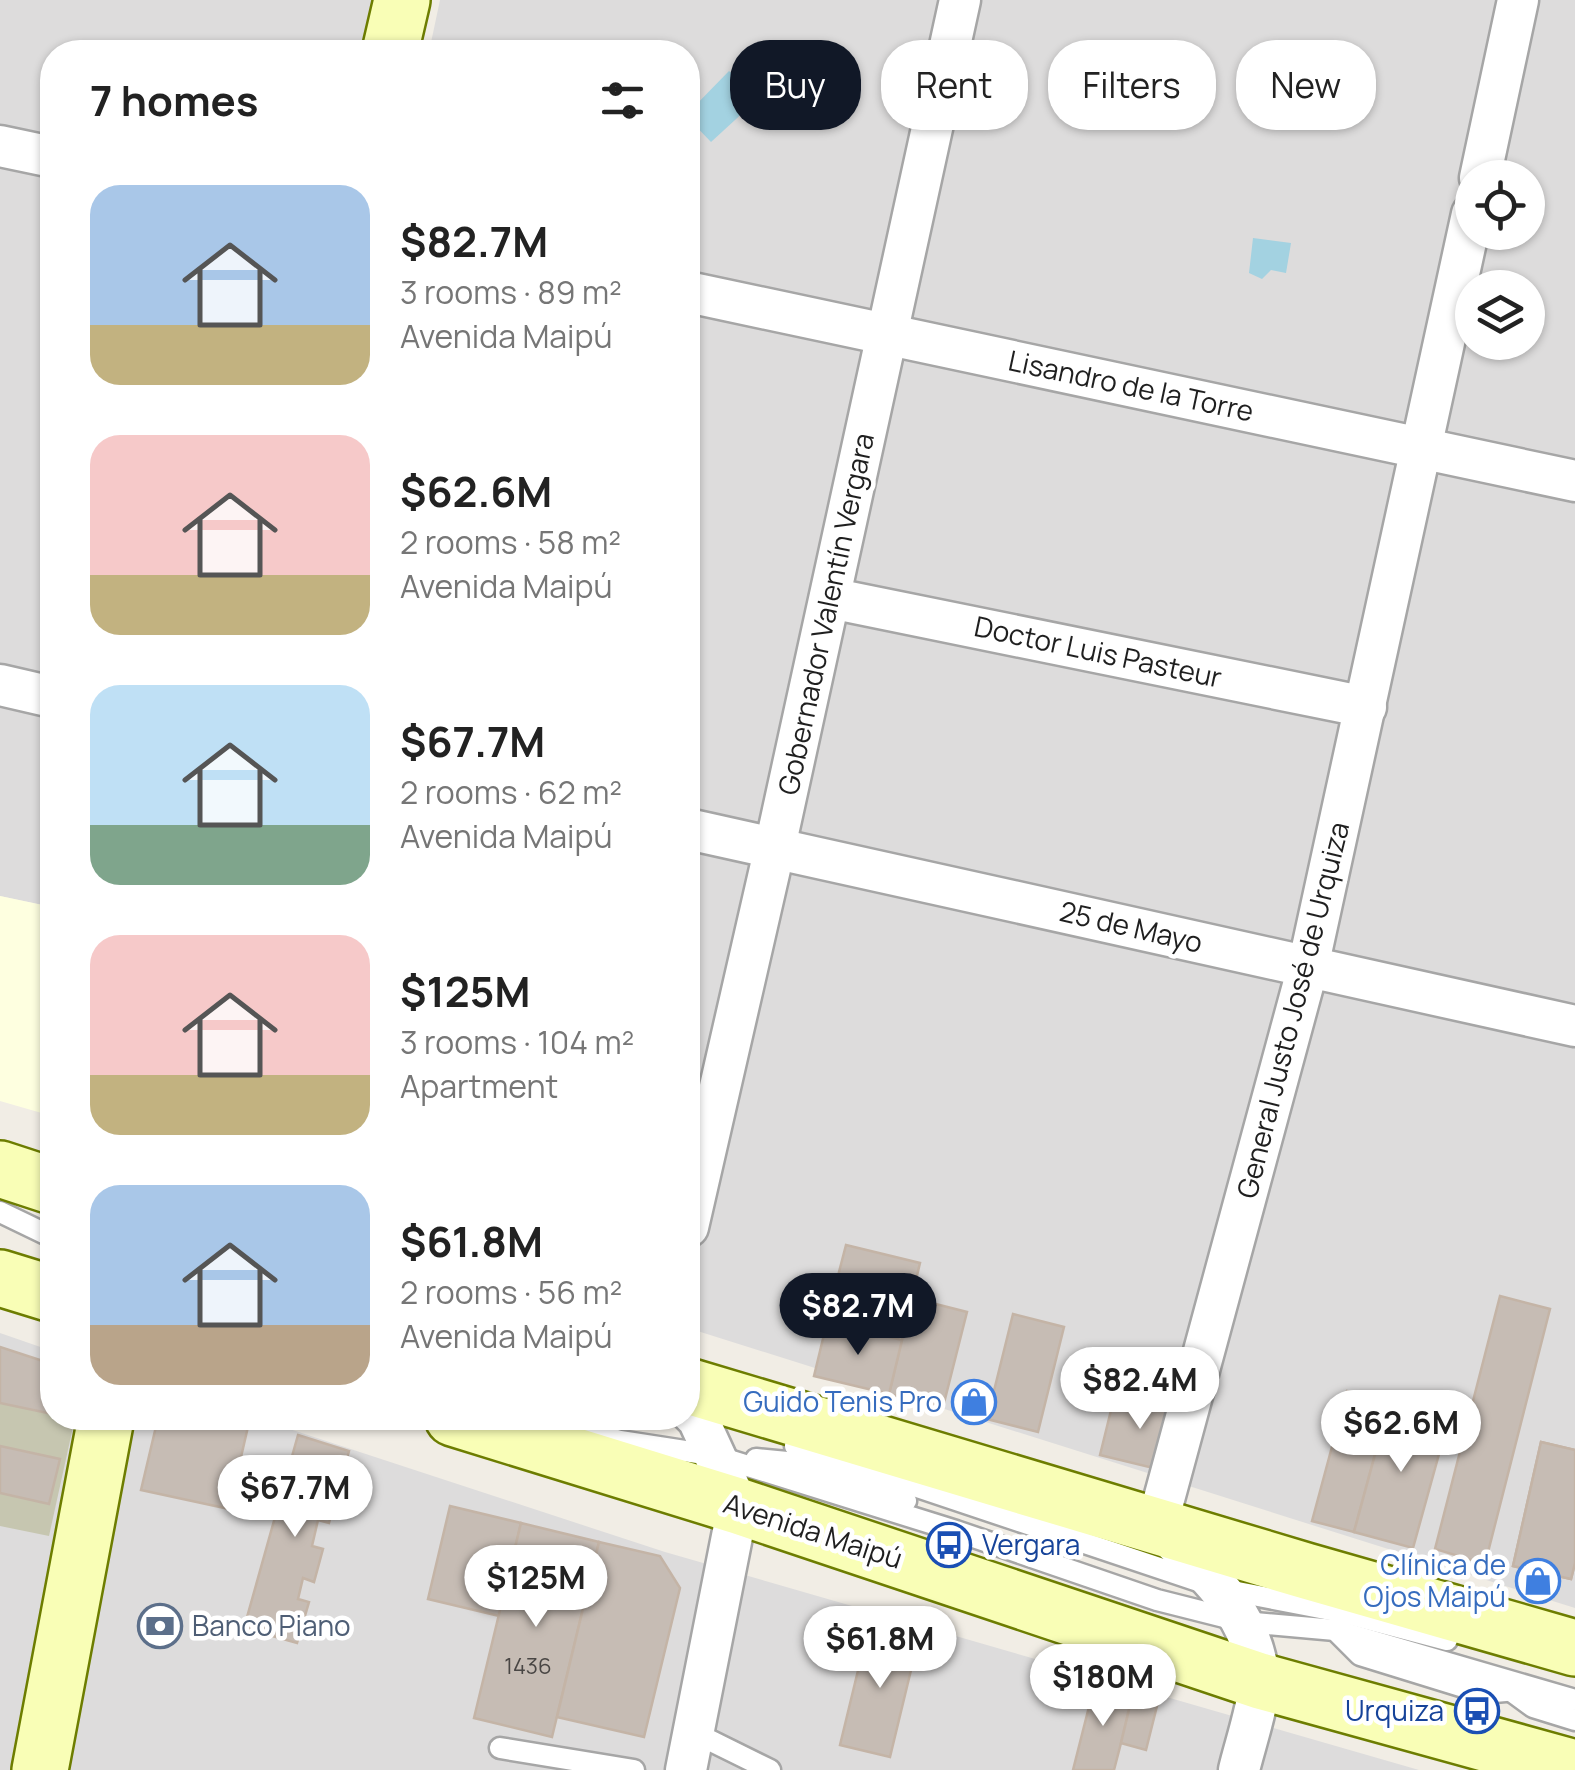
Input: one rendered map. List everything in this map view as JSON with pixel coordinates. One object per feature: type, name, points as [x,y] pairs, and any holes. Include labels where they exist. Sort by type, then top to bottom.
[{"type":"main road","points":[[393,40],[402,0]]},
{"type":"main road","points":[[0,1169],[40,1182]]},
{"type":"main road","points":[[0,1278],[40,1290]]},
{"type":"main road","points":[[700,1419],[1157,1526],[1575,1648]]},
{"type":"main road","points":[[40,1770],[104,1430]]},
{"type":"main road","name":"Avenida Maipú","points":[[492,1430],[738,1506],[1260,1681],[1575,1768]]},
{"type":"street","name":"Gobernador Valentín Vergara","points":[[700,1175],[960,0]]},
{"type":"street","points":[[1484,160],[1518,0]]},
{"type":"street","points":[[0,146],[40,154]]},
{"type":"street","name":"General Justo José de Urquiza","points":[[1157,1526],[1308,967],[1464,250]]},
{"type":"street","name":"Lisandro de la Torre","points":[[700,295],[1575,481]]},
{"type":"street","name":"Doctor Luis Pasteur","points":[[830,598],[1366,707]]},
{"type":"street","points":[[0,685],[40,694]]},
{"type":"street","name":"25 de Mayo","points":[[700,832],[1575,1026]]},
{"type":"street","points":[[689,1751],[738,1506],[700,1424]]},
{"type":"street","points":[[1157,1526],[1233,1605],[1260,1681],[1240,1770]]},
{"type":"lane","points":[[0,1212],[40,1231]]},
{"type":"lane","points":[[0,1228],[40,1241]]},
{"type":"lane","points":[[700,1419],[995,1538],[1335,1630],[1360,1656],[1534,1697],[1575,1720]]},
{"type":"lane","points":[[606,1430],[620,1441],[657,1430]]},
{"type":"lane","points":[[774,1439],[1233,1605],[1341,1612],[1467,1645]]},
{"type":"lane","points":[[1486,1684],[1534,1697],[1575,1700]]},
{"type":"lane","points":[[500,1748],[634,1770]]},
{"type":"lane","points":[[689,1751],[770,1770]]},
{"type":"shaded area","points":[[0,0],[375,0],[367,40],[40,40],[40,904],[0,896]]},
{"type":"shaded area","points":[[440,0],[1575,0],[1575,1608],[700,1332],[700,40],[432,40]]},
{"type":"shaded area","points":[[0,896],[40,904],[40,1113],[0,1101]]},
{"type":"shaded area","points":[[0,1333],[40,1347],[40,1430],[293,1430],[665,1552],[1419,1770],[0,1770]]},
{"type":"shaded area","points":[[0,1347],[40,1360],[40,1430],[72,1430],[49,1536],[0,1526]]},
{"type":"water","points":[[729,71],[730,125],[711,142],[700,131],[700,101]]},
{"type":"water","points":[[1253,238],[1291,243],[1286,273],[1271,270],[1262,279],[1249,273]]},
{"type":"building","points":[[846,1245],[920,1263],[907,1317],[832,1299]]},
{"type":"building","points":[[1500,1296],[1550,1309],[1485,1564],[1435,1549]]},
{"type":"building","points":[[912,1298],[967,1312],[943,1407],[889,1394]]},
{"type":"building","points":[[1013,1314],[1064,1327],[1038,1432],[987,1419]]},
{"type":"building","points":[[827,1322],[902,1340],[889,1394],[814,1376]]},
{"type":"building","points":[[0,1347],[40,1360],[40,1411],[0,1403]]},
{"type":"building","points":[[1347,1391],[1389,1403],[1354,1532],[1312,1521]]},
{"type":"building","points":[[1115,1394],[1183,1412],[1173,1453],[1149,1467],[1100,1455]]},
{"type":"building","points":[[1389,1403],[1449,1418],[1413,1548],[1354,1532]]},
{"type":"building","points":[[155,1430],[247,1430],[229,1509],[141,1490]]},
{"type":"building","points":[[298,1435],[349,1451],[340,1483],[329,1480],[325,1495],[336,1498],[329,1523],[318,1520],[312,1546],[323,1549],[314,1582],[303,1578],[298,1599],[309,1602],[297,1643],[244,1628]]},
{"type":"building","points":[[1541,1442],[1575,1450],[1575,1563],[1571,1579],[1513,1566]]},
{"type":"building","points":[[1541,1442],[1575,1450],[1575,1563],[1571,1579],[1513,1566]]},
{"type":"building","points":[[0,1446],[60,1459],[49,1504],[0,1493]]},
{"type":"building","points":[[450,1506],[521,1523],[499,1616],[428,1599]]},
{"type":"building","points":[[521,1523],[599,1542],[552,1737],[474,1718]]},
{"type":"building","points":[[599,1542],[660,1556],[680,1588],[644,1737],[557,1717]]},
{"type":"building","points":[[869,1625],[919,1637],[890,1757],[840,1745]]},
{"type":"building","points":[[1095,1683],[1133,1693],[1121,1743],[1114,1770],[1073,1770]]},
{"type":"building","points":[[1133,1693],[1159,1698],[1146,1750],[1121,1743]]},
{"type":"place","name":"Guido Tenis Pro","points":[[974,1402]]},
{"type":"place","name":"Vergara","points":[[949,1545]]},
{"type":"place","name":"Clínica de Ojos Maipú","points":[[1538,1581]]},
{"type":"place","name":"Banco Piano","points":[[160,1626]]},
{"type":"place","name":"Urquiza","points":[[1477,1711]]}]
